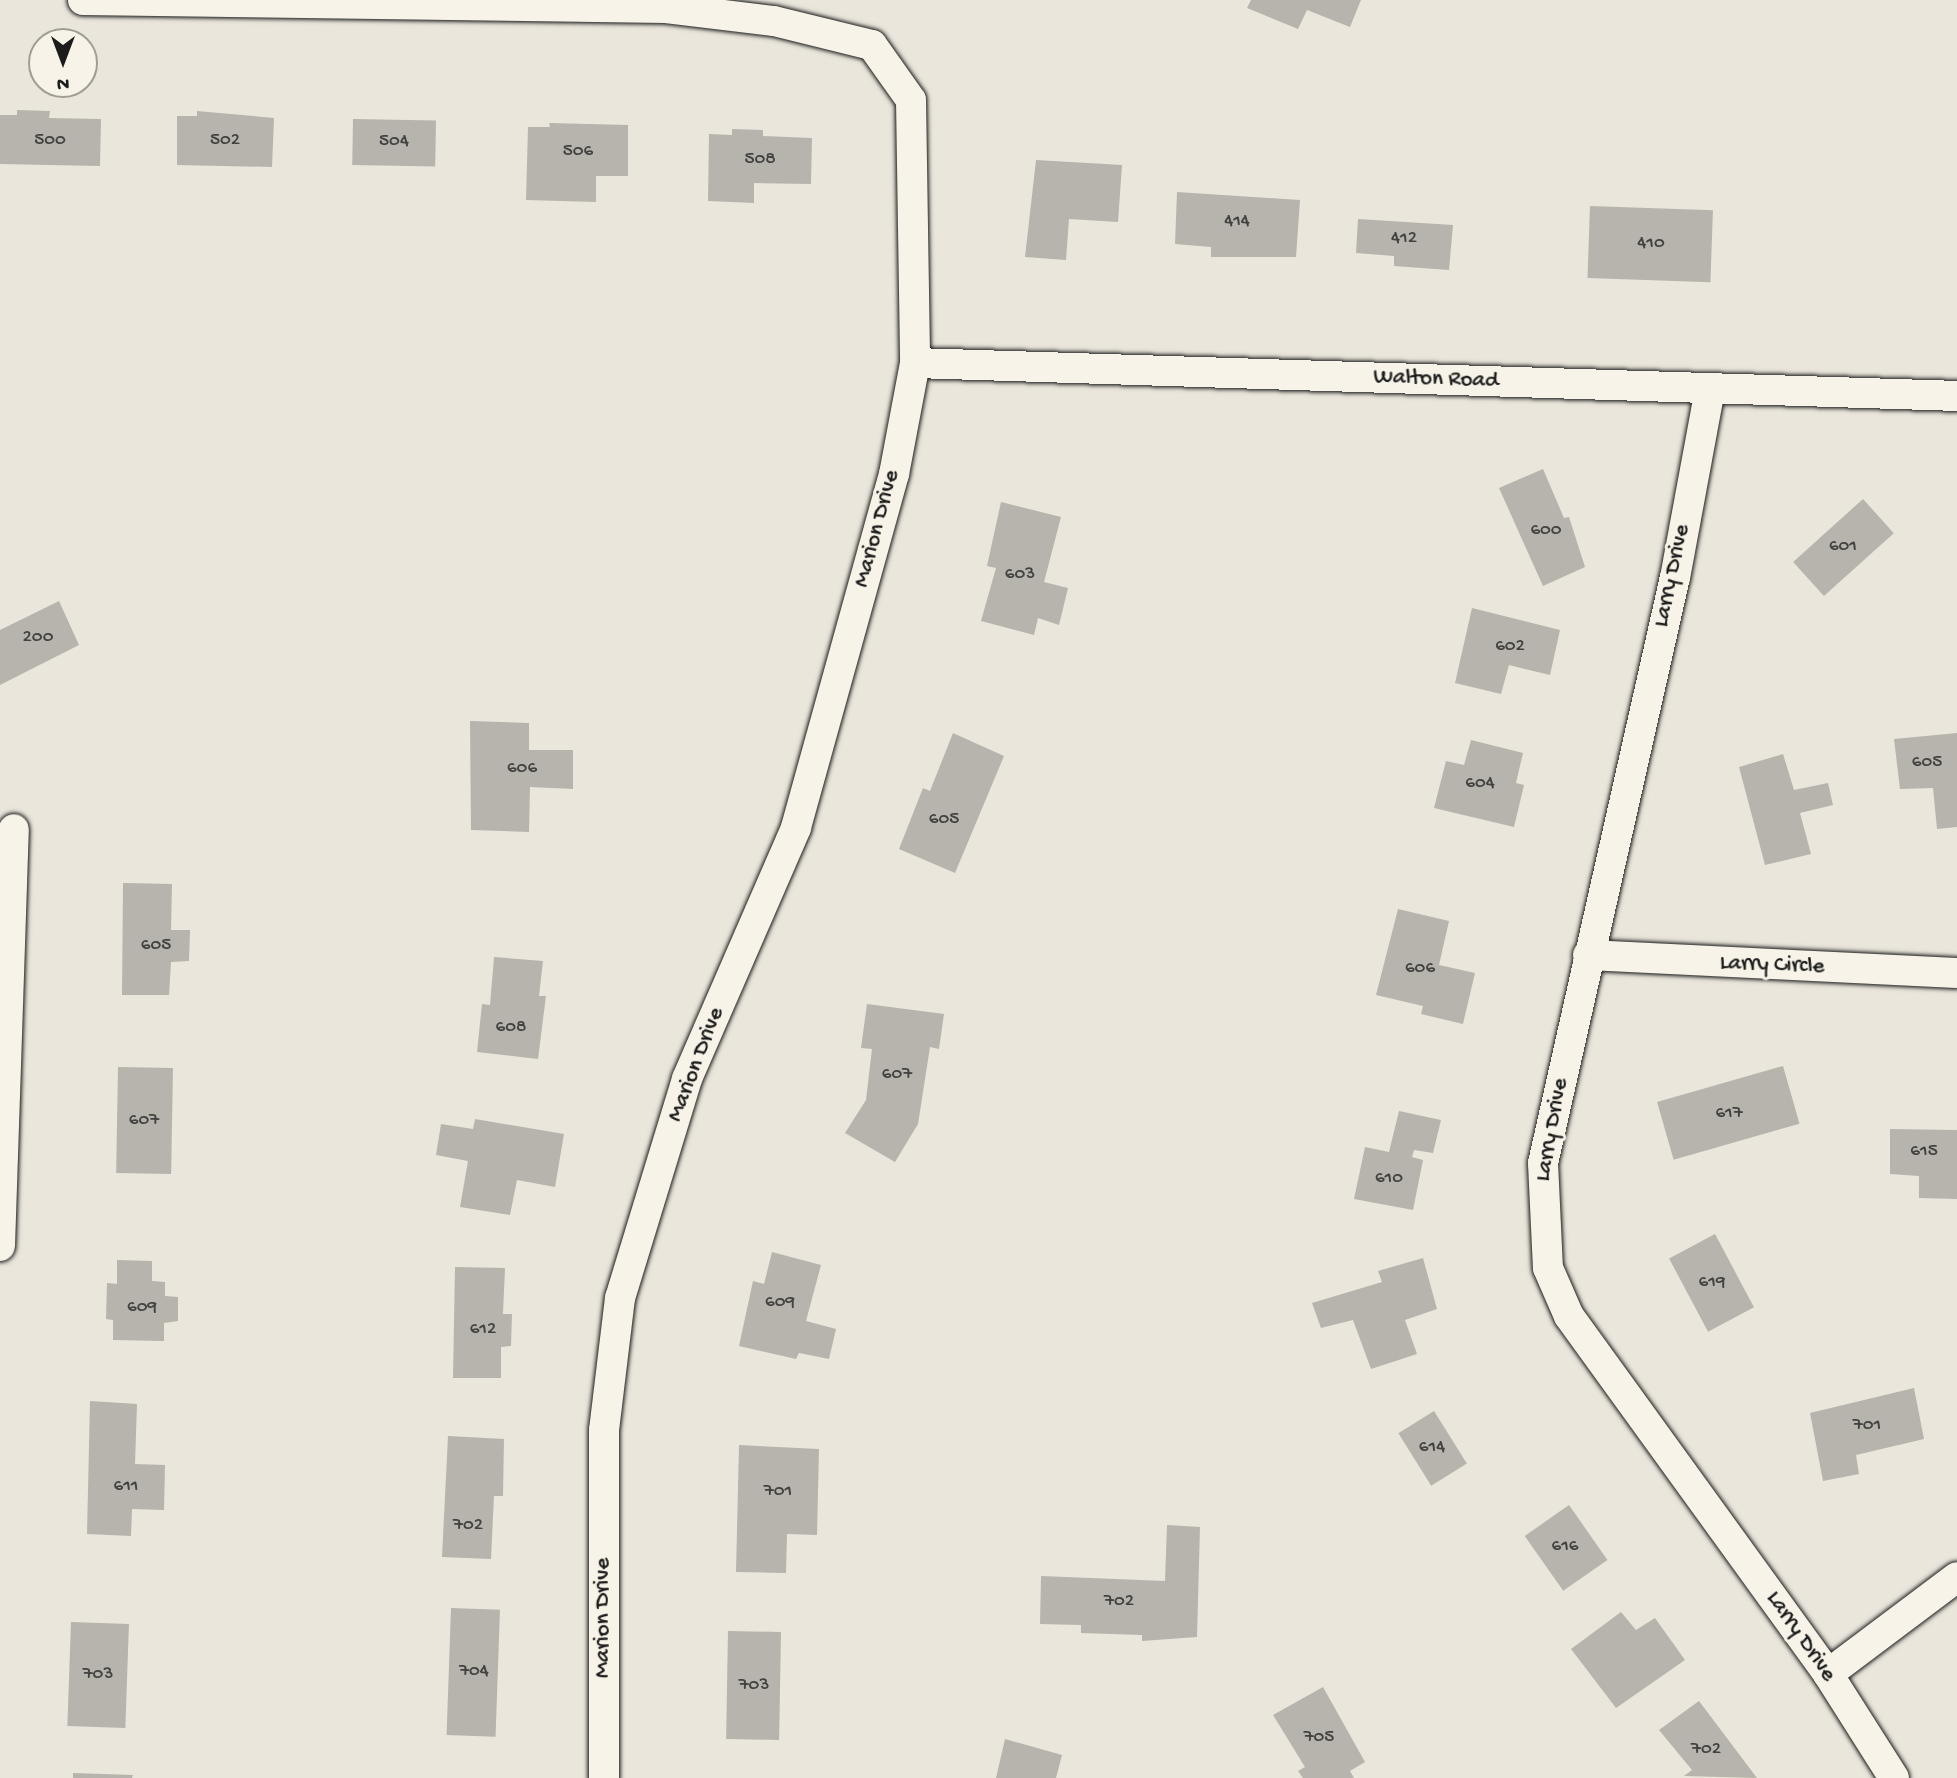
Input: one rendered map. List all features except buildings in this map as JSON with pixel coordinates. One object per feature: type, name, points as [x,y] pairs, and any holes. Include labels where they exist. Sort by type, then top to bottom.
[{"type":"street","name":"Marion Drive","points":[[83,0],[666,4],[774,21],[872,45],[911,100],[915,363],[894,474],[796,828],[687,1079],[620,1298],[604,1430],[604,1778]]},
{"type":"street","name":"Walton Road","points":[[915,363],[1957,396]]},
{"type":"street","name":"Larry Drive","points":[[1710,389],[1675,577],[1542,1163],[1542,1219],[1548,1268],[1569,1316],[1828,1674],[1894,1778]]},
{"type":"street","points":[[0,1246],[14,829]]},
{"type":"street","name":"Larry Circle","points":[[1588,955],[1957,973]]},
{"type":"street","points":[[1828,1674],[1957,1577]]}]
